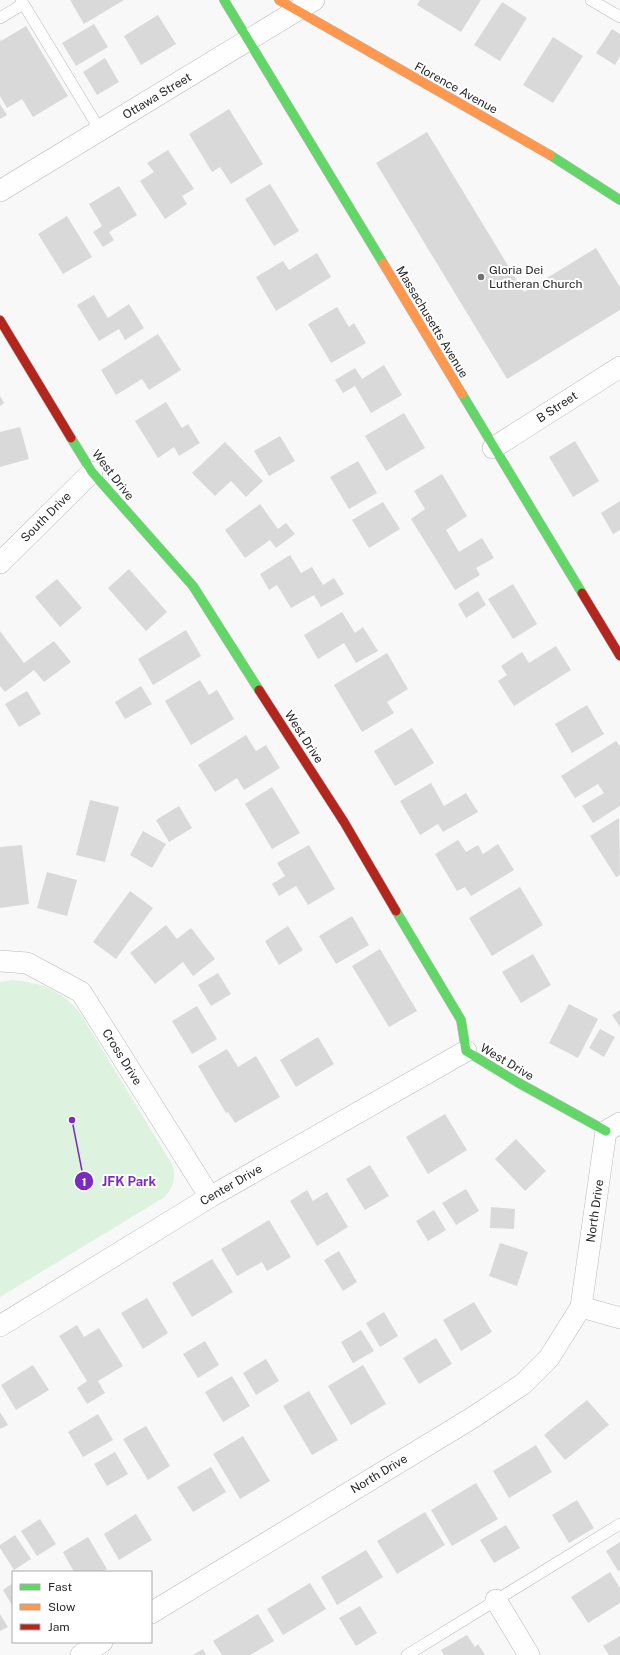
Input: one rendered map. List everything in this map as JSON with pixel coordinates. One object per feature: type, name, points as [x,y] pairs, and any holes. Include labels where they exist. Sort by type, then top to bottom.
[{"type":"street","name":"Massachusetts Avenue","points":[[224,0],[493,448],[620,656]]},
{"type":"street","name":"Florence Avenue","points":[[279,0],[559,160],[620,200]]},
{"type":"street","name":"Ottawa Street","points":[[0,191],[314,0]]},
{"type":"street","name":"West Drive","points":[[0,320],[92,472],[193,586],[344,822],[461,1020],[466,1051],[517,1082],[613,1127]]},
{"type":"street","name":"B Street","points":[[493,448],[620,367]]},
{"type":"street","name":"South Drive","points":[[0,562],[92,472]]},
{"type":"street","name":"Cross Drive","points":[[0,961],[27,962],[81,992],[210,1197]]},
{"type":"street","name":"Center Drive","points":[[0,1326],[210,1197],[466,1051]]},
{"type":"street","name":"North Drive","points":[[152,1611],[472,1418],[523,1384],[549,1358],[581,1307],[613,1127]]},
{"type":"street","points":[[581,1307],[620,1318]]},
{"type":"street","points":[[496,1600],[529,1655]]},
{"type":"street","points":[[81,1655],[100,1643]]},
{"type":"lane","points":[[591,0],[620,17]]},
{"type":"lane","points":[[0,18],[22,2],[100,130]]},
{"type":"lane","points":[[407,1655],[620,1524]]},
{"type":"green space","points":[[13,980],[33,983],[50,989],[66,999],[80,1013],[173,1166],[174,1179],[169,1191],[163,1198],[0,1297],[0,982]]},
{"type":"building","points":[[70,0],[124,0],[84,24]]},
{"type":"building","points":[[420,0],[481,0],[461,32],[417,5]]},
{"type":"building","points":[[502,2],[527,18],[500,61],[474,45]]},
{"type":"building","points":[[158,15],[176,44],[141,65],[124,36]]},
{"type":"building","points":[[94,24],[108,47],[76,66],[62,43]]},
{"type":"building","points":[[26,26],[68,96],[33,117],[22,99],[7,108],[0,96],[0,39],[1,41]]},
{"type":"building","points":[[612,29],[620,34],[620,56],[615,65],[596,53]]},
{"type":"building","points":[[553,37],[583,56],[553,103],[523,85]]},
{"type":"building","points":[[105,58],[119,82],[97,95],[83,72]]},
{"type":"building","points":[[0,104],[7,115],[0,119]]},
{"type":"building","points":[[229,109],[263,164],[231,184],[220,167],[212,172],[189,134]]},
{"type":"building","points":[[427,132],[524,292],[596,248],[620,287],[620,310],[507,379],[376,163]]},
{"type":"building","points":[[168,150],[194,189],[182,196],[187,204],[165,219],[140,181],[154,172],[147,163]]},
{"type":"building","points":[[270,184],[299,231],[274,246],[245,199]]},
{"type":"building","points":[[119,186],[137,215],[109,232],[114,240],[103,247],[93,232],[102,226],[89,204]]},
{"type":"building","points":[[67,216],[92,257],[63,274],[38,234]]},
{"type":"building","points":[[317,253],[331,277],[276,311],[256,277],[283,261],[289,270]]},
{"type":"building","points":[[94,295],[108,318],[129,304],[144,328],[125,340],[119,329],[99,341],[77,305]]},
{"type":"building","points":[[337,307],[349,327],[354,323],[366,343],[331,363],[308,324]]},
{"type":"building","points":[[158,334],[181,370],[149,390],[142,379],[116,395],[101,370]]},
{"type":"building","points":[[384,365],[402,395],[371,413],[355,386],[343,393],[335,380],[355,368],[362,379]]},
{"type":"building","points":[[0,396],[4,403],[0,406]]},
{"type":"building","points":[[166,402],[182,428],[188,424],[200,443],[179,456],[174,447],[158,458],[135,421]]},
{"type":"building","points":[[404,413],[425,448],[386,471],[365,436]]},
{"type":"building","points":[[20,427],[29,459],[0,467],[0,432]]},
{"type":"building","points":[[280,436],[295,461],[269,476],[254,451]]},
{"type":"building","points":[[575,441],[599,481],[573,497],[549,457]]},
{"type":"building","points":[[225,442],[263,481],[246,497],[231,481],[215,496],[192,473]]},
{"type":"building","points":[[358,461],[377,493],[349,509],[330,477]]},
{"type":"building","points":[[442,474],[467,516],[446,530],[459,552],[482,538],[494,558],[476,568],[480,575],[455,590],[411,519],[425,509],[414,491]]},
{"type":"building","points":[[620,501],[620,530],[613,534],[601,513]]},
{"type":"building","points":[[383,502],[400,529],[369,548],[352,520]]},
{"type":"building","points":[[260,504],[278,529],[286,523],[295,534],[276,548],[270,540],[245,558],[225,530]]},
{"type":"building","points":[[290,555],[301,573],[312,567],[323,585],[334,578],[344,594],[321,607],[314,595],[291,608],[277,585],[269,590],[260,574]]},
{"type":"building","points":[[129,569],[167,612],[146,631],[108,588]]},
{"type":"building","points":[[57,579],[82,608],[60,627],[35,597]]},
{"type":"building","points":[[513,584],[537,624],[513,639],[488,599]]},
{"type":"building","points":[[478,591],[486,605],[466,618],[458,604]]},
{"type":"building","points":[[342,612],[355,633],[363,627],[378,651],[356,663],[344,643],[318,659],[304,635]]},
{"type":"building","points":[[186,630],[201,656],[153,685],[138,659]]},
{"type":"building","points":[[0,631],[24,663],[54,641],[71,662],[44,682],[34,670],[5,692],[0,686]]},
{"type":"building","points":[[556,646],[571,670],[514,706],[498,681],[507,675],[501,666],[522,652],[529,663]]},
{"type":"building","points":[[387,653],[408,689],[387,702],[394,713],[362,732],[334,685]]},
{"type":"building","points":[[200,680],[209,695],[217,690],[234,719],[191,745],[165,701]]},
{"type":"building","points":[[141,686],[152,704],[125,719],[115,702]]},
{"type":"building","points":[[27,691],[41,714],[19,727],[5,704]]},
{"type":"building","points":[[587,705],[604,734],[572,753],[555,724]]},
{"type":"building","points":[[412,728],[434,763],[395,786],[374,751]]},
{"type":"building","points":[[246,735],[256,751],[266,745],[280,768],[244,790],[237,778],[215,792],[198,765]]},
{"type":"building","points":[[616,741],[620,746],[620,806],[593,823],[582,806],[604,793],[598,784],[575,798],[561,776]]},
{"type":"building","points":[[431,783],[444,806],[466,793],[478,812],[443,832],[438,824],[420,835],[400,801]]},
{"type":"building","points":[[272,787],[300,833],[272,849],[245,804]]},
{"type":"building","points":[[90,800],[119,807],[105,862],[76,855]]},
{"type":"building","points":[[179,806],[192,828],[169,842],[156,820]]},
{"type":"building","points":[[619,818],[620,875],[616,877],[590,836]]},
{"type":"building","points":[[143,831],[166,844],[152,868],[130,855]]},
{"type":"building","points":[[458,840],[466,852],[478,845],[483,854],[498,844],[514,870],[471,896],[465,887],[457,891],[435,854]]},
{"type":"building","points":[[22,845],[29,904],[0,908],[0,847]]},
{"type":"building","points":[[309,845],[335,889],[308,905],[296,886],[279,896],[272,884],[285,876],[277,863]]},
{"type":"building","points":[[47,872],[77,880],[67,916],[37,908]]},
{"type":"building","points":[[520,887],[543,925],[492,956],[469,918]]},
{"type":"building","points":[[130,891],[153,908],[116,959],[93,942]]},
{"type":"building","points":[[352,916],[369,945],[336,964],[319,936]]},
{"type":"building","points":[[166,925],[177,939],[191,928],[215,959],[193,976],[183,962],[155,984],[130,953]]},
{"type":"building","points":[[288,926],[303,950],[279,965],[265,941]]},
{"type":"building","points":[[380,949],[417,1011],[389,1027],[352,966]]},
{"type":"building","points":[[533,954],[551,985],[521,1003],[502,972]]},
{"type":"building","points":[[218,973],[231,994],[211,1006],[198,985]]},
{"type":"building","points":[[569,1004],[598,1019],[578,1058],[549,1043]]},
{"type":"building","points":[[197,1006],[217,1039],[192,1054],[172,1021]]},
{"type":"building","points":[[620,1010],[620,1027],[612,1015]]},
{"type":"building","points":[[600,1029],[615,1037],[604,1057],[589,1048]]},
{"type":"building","points":[[318,1037],[334,1064],[296,1087],[280,1060]]},
{"type":"building","points":[[227,1049],[238,1067],[256,1056],[280,1097],[235,1123],[228,1112],[226,1113],[198,1066]]},
{"type":"building","points":[[445,1114],[467,1150],[428,1174],[406,1137]]},
{"type":"building","points":[[516,1139],[546,1171],[525,1191],[495,1159]]},
{"type":"building","points":[[370,1165],[389,1196],[365,1210],[346,1179]]},
{"type":"building","points":[[466,1189],[479,1211],[456,1225],[442,1203]]},
{"type":"building","points":[[307,1190],[313,1201],[327,1192],[348,1227],[317,1246],[290,1201]]},
{"type":"building","points":[[491,1207],[515,1209],[514,1229],[490,1228]]},
{"type":"building","points":[[434,1210],[446,1230],[428,1241],[416,1221]]},
{"type":"building","points":[[269,1220],[291,1257],[267,1271],[262,1262],[237,1276],[221,1249]]},
{"type":"building","points":[[500,1243],[528,1252],[517,1286],[489,1276]]},
{"type":"building","points":[[339,1251],[357,1282],[343,1291],[324,1260]]},
{"type":"building","points":[[212,1259],[233,1292],[192,1317],[172,1283]]},
{"type":"building","points":[[147,1298],[168,1333],[143,1349],[121,1313]]},
{"type":"building","points":[[474,1302],[492,1332],[461,1351],[443,1320]]},
{"type":"building","points":[[384,1312],[398,1336],[380,1347],[366,1323]]},
{"type":"building","points":[[77,1325],[84,1337],[99,1328],[123,1366],[98,1381],[105,1393],[87,1404],[77,1388],[87,1381],[59,1336]]},
{"type":"building","points":[[361,1330],[374,1351],[353,1363],[341,1342]]},
{"type":"building","points":[[436,1338],[452,1364],[419,1384],[403,1358]]},
{"type":"building","points":[[205,1341],[219,1365],[198,1378],[183,1354]]},
{"type":"building","points":[[266,1359],[279,1381],[256,1395],[243,1373]]},
{"type":"building","points":[[33,1365],[49,1390],[16,1410],[1,1385]]},
{"type":"building","points":[[363,1365],[386,1404],[351,1425],[328,1386]]},
{"type":"building","points":[[232,1376],[250,1406],[223,1422],[205,1392]]},
{"type":"building","points":[[309,1391],[338,1440],[312,1455],[283,1406]]},
{"type":"building","points":[[587,1400],[609,1425],[565,1460],[544,1435]]},
{"type":"building","points":[[0,1412],[8,1425],[0,1429]]},
{"type":"building","points":[[98,1414],[113,1440],[83,1457],[68,1432]]},
{"type":"building","points":[[146,1426],[170,1466],[148,1480],[123,1439]]},
{"type":"building","points":[[243,1436],[270,1481],[240,1499],[213,1454]]},
{"type":"building","points":[[536,1445],[552,1472],[509,1498],[493,1471]]},
{"type":"building","points":[[115,1452],[128,1474],[107,1486],[94,1464]]},
{"type":"building","points":[[211,1467],[226,1492],[193,1512],[177,1487]]},
{"type":"building","points":[[476,1483],[498,1519],[452,1546],[431,1510]]},
{"type":"building","points":[[577,1500],[594,1528],[569,1543],[552,1515]]},
{"type":"building","points":[[425,1512],[445,1545],[397,1574],[377,1541]]},
{"type":"building","points":[[136,1514],[152,1540],[119,1560],[104,1534]]},
{"type":"building","points":[[40,1519],[56,1544],[37,1556],[21,1531]]},
{"type":"building","points":[[506,1525],[520,1548],[494,1563],[480,1540]]},
{"type":"building","points":[[15,1535],[31,1559],[14,1570],[0,1548],[0,1545]]},
{"type":"building","points":[[88,1537],[107,1569],[104,1571],[73,1571],[63,1552]]},
{"type":"building","points":[[620,1542],[620,1570],[618,1571],[606,1551]]},
{"type":"building","points":[[366,1550],[383,1577],[337,1605],[321,1577]]},
{"type":"building","points":[[610,1572],[620,1588],[620,1603],[588,1623],[571,1597]]},
{"type":"building","points":[[310,1583],[326,1609],[283,1635],[267,1609]]},
{"type":"building","points":[[12,1584],[12,1605],[3,1590]]},
{"type":"building","points":[[360,1606],[377,1633],[356,1646],[339,1618]]},
{"type":"building","points":[[0,1614],[8,1627],[0,1631]]},
{"type":"building","points":[[258,1614],[274,1641],[250,1655],[222,1655],[213,1641]]},
{"type":"building","points":[[467,1635],[475,1647],[478,1644],[485,1655],[444,1655],[441,1650]]},
{"type":"building","points":[[620,1636],[620,1655],[609,1655],[603,1646]]},
{"type":"building","points":[[203,1649],[206,1655],[193,1655]]},
{"type":"traffic: fast","points":[[224,0],[383,263]]},
{"type":"traffic: fast","points":[[550,155],[620,200]]},
{"type":"traffic: fast","points":[[462,394],[582,593]]},
{"type":"traffic: fast","points":[[71,438],[92,472],[193,586],[259,690]]},
{"type":"traffic: fast","points":[[396,911],[461,1020],[466,1051],[517,1082],[606,1131]]},
{"type":"traffic: slow","points":[[279,0],[550,155]]},
{"type":"traffic: slow","points":[[383,263],[462,394]]},
{"type":"traffic: jam","points":[[0,320],[71,438]]},
{"type":"traffic: jam","points":[[582,593],[620,656]]},
{"type":"traffic: jam","points":[[259,690],[344,822],[396,911]]},
{"type":"place","name":"Gloria Dei Lutheran Church","points":[[481,277]]},
{"type":"place","name":"JFK Park","points":[[72,1120]]}]
